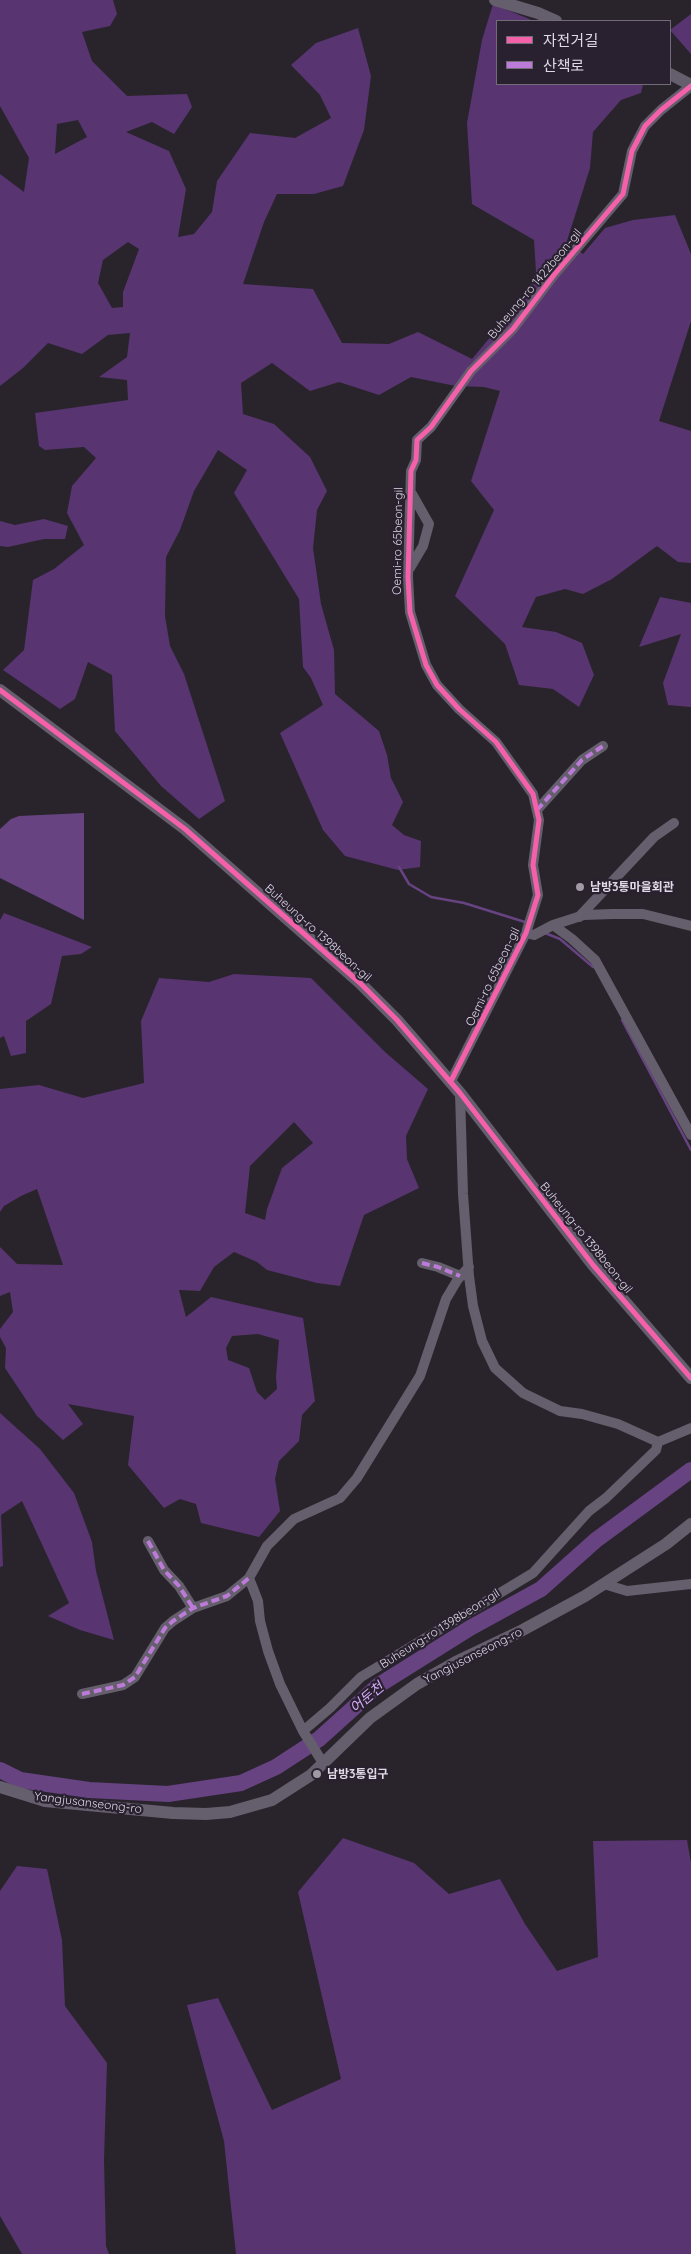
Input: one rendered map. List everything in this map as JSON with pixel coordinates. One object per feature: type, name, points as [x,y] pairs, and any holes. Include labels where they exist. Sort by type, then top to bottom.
[{"type":"street","points":[[495,0],[538,13],[554,20]]},
{"type":"street","name":"Buheung-ro 1422beon-gil","points":[[411,471],[416,460],[417,440],[431,427],[471,371],[513,329],[554,275],[624,194],[632,151],[645,126],[661,110],[691,86],[671,75]]},
{"type":"street","name":"Oemi-ro 65beon-gil","points":[[411,471],[410,612],[426,665],[437,685],[459,709],[496,742],[533,794],[539,820],[533,865],[538,895],[528,926],[451,1081]]},
{"type":"street","points":[[409,569],[423,546],[429,524],[412,492]]},
{"type":"street","name":"Buheung-ro 1398beon-gil","points":[[0,690],[185,828],[360,984],[397,1020],[451,1081],[593,1265],[691,1378]]},
{"type":"street","points":[[537,810],[582,760],[603,746]]},
{"type":"street","name":"Oemi-ro 65beon-gil","points":[[579,917],[654,837],[674,823]]},
{"type":"street","name":"Oemi-ro 65beon-gil","points":[[528,926],[534,936],[546,929],[579,917],[643,914],[691,926]]},
{"type":"street","points":[[546,929],[572,939],[595,960],[691,1136]]},
{"type":"street","points":[[460,1093],[466,1273],[482,1341],[495,1368],[523,1393],[560,1411],[582,1414],[618,1424],[658,1442],[691,1428]]},
{"type":"street","points":[[422,1263],[466,1273]]},
{"type":"street","points":[[82,1694],[123,1685],[135,1677],[165,1628],[193,1608],[227,1596],[250,1578],[268,1546],[294,1519],[340,1498],[357,1478],[420,1376],[446,1299],[466,1273]]},
{"type":"street","name":"Buheung-ro 1398beon-gil","points":[[303,1731],[330,1708],[361,1677],[533,1573],[589,1511],[606,1498],[656,1450],[658,1442]]},
{"type":"street","name":"Yangjusanseong-ro","points":[[0,1786],[45,1800],[206,1814],[230,1812],[272,1800],[302,1782],[320,1759],[370,1718],[417,1684],[456,1662],[518,1632],[604,1584],[666,1544],[691,1524]]},
{"type":"street","points":[[148,1542],[164,1570],[179,1586],[193,1608]]},
{"type":"street","points":[[250,1578],[258,1601],[260,1621],[268,1651],[280,1684],[303,1731],[320,1759]]},
{"type":"street","points":[[604,1584],[627,1591],[691,1584]]},
{"type":"shaded area","points":[[0,0],[113,0],[117,14],[110,26],[82,32],[92,61],[127,96],[187,94],[192,107],[174,134],[152,122],[126,132],[169,151],[186,189],[178,237],[194,234],[212,212],[217,181],[250,133],[295,138],[331,118],[320,95],[291,65],[316,43],[358,28],[371,76],[364,130],[343,186],[314,194],[277,194],[264,222],[243,284],[313,289],[342,343],[389,344],[418,332],[472,359],[527,293],[536,272],[534,240],[472,204],[467,123],[482,40],[493,4],[532,20],[496,20],[496,85],[643,85],[641,93],[621,100],[593,132],[590,168],[567,241],[583,254],[605,228],[633,220],[675,215],[691,254],[691,321],[659,421],[691,431],[691,563],[678,562],[657,546],[612,579],[583,594],[565,589],[536,597],[522,627],[556,632],[582,643],[594,675],[579,707],[553,689],[519,685],[505,644],[455,596],[494,510],[471,481],[500,391],[484,387],[456,386],[411,377],[379,395],[339,382],[310,391],[272,363],[241,383],[243,414],[274,424],[310,457],[327,491],[317,510],[313,548],[321,604],[334,650],[335,694],[379,731],[387,755],[391,778],[403,802],[392,825],[404,835],[421,841],[420,867],[398,870],[345,856],[323,830],[280,733],[323,705],[311,678],[303,667],[299,599],[234,493],[247,470],[218,450],[194,491],[180,530],[166,557],[165,616],[170,646],[184,674],[225,801],[199,819],[161,786],[115,731],[112,675],[88,662],[75,699],[60,709],[3,670],[24,650],[33,580],[54,569],[84,545],[67,513],[72,486],[96,458],[84,447],[45,450],[39,446],[35,413],[128,400],[127,380],[99,377],[127,357],[130,333],[108,335],[82,354],[48,343],[23,368],[0,386],[0,174],[24,192],[29,158],[0,106]],"holes":[[[78,120],[87,137],[55,154],[57,124]],[[128,242],[139,249],[123,292],[123,307],[112,308],[98,283],[103,260]]]},
{"type":"shaded area","points":[[691,14],[691,54],[671,31]]},
{"type":"shaded area","points":[[44,519],[68,526],[65,539],[44,539],[8,547],[0,546],[0,521],[15,525]]},
{"type":"shaded area","points":[[660,597],[691,603],[691,707],[668,705],[663,683],[681,634],[639,647]]},
{"type":"shaded area","points":[[84,813],[84,920],[0,878],[0,829],[11,819],[19,816]]},
{"type":"shaded area","points":[[4,913],[92,947],[81,954],[62,956],[51,1004],[26,1021],[26,1053],[11,1056],[4,1036],[0,1038],[0,920]]},
{"type":"shaded area","points":[[234,974],[311,978],[385,1052],[428,1089],[406,1136],[407,1159],[419,1188],[364,1215],[340,1286],[317,1283],[267,1270],[257,1262],[234,1252],[214,1267],[200,1291],[179,1290],[186,1317],[211,1297],[303,1318],[315,1401],[302,1415],[299,1441],[279,1461],[275,1479],[280,1511],[259,1537],[201,1523],[196,1504],[180,1499],[164,1508],[128,1465],[134,1416],[68,1404],[83,1424],[63,1440],[37,1416],[5,1368],[6,1348],[0,1337],[0,1329],[13,1312],[10,1292],[0,1296],[0,1247],[17,1264],[63,1265],[37,1189],[4,1206],[0,1212],[0,1089],[39,1085],[83,1098],[144,1083],[141,1021],[159,978],[209,982]],"holes":[[[294,1122],[313,1143],[282,1168],[267,1209],[265,1220],[245,1213],[250,1166]],[[258,1334],[279,1340],[277,1389],[265,1400],[257,1392],[249,1368],[228,1360],[226,1348],[232,1336]]]},
{"type":"shaded area","points":[[0,1413],[40,1449],[74,1493],[92,1542],[96,1571],[114,1640],[80,1630],[48,1616],[69,1603],[22,1501],[1,1515],[3,1566],[0,1567]]},
{"type":"shaded area","points":[[343,1838],[414,1863],[449,1894],[500,1879],[525,1924],[557,1971],[598,1957],[593,1841],[687,1840],[691,1863],[691,2254],[236,2254],[224,2141],[187,2005],[218,1998],[272,2110],[341,2079],[298,1892]]},
{"type":"shaded area","points":[[17,1866],[47,1869],[62,1940],[65,2006],[107,2063],[104,2160],[106,2246],[109,2254],[22,2254],[0,2216],[0,1891]]},
{"type":"waterway","points":[[399,867],[409,884],[431,897],[464,903],[525,922]]},
{"type":"waterway","points":[[545,933],[560,939],[593,967]]},
{"type":"waterway","points":[[622,1020],[691,1150]]},
{"type":"waterway","name":"어둔천","points":[[0,1770],[20,1780],[89,1790],[168,1794],[241,1783],[276,1767],[319,1739],[379,1685],[470,1628],[541,1589],[596,1540],[691,1470]]},
{"type":"marked path","points":[[537,810],[582,760],[603,746]]},
{"type":"marked path","points":[[422,1263],[460,1276]]},
{"type":"marked path","points":[[148,1541],[164,1570],[179,1586],[193,1608]]},
{"type":"marked path","points":[[82,1694],[123,1685],[135,1677],[165,1628],[173,1621],[193,1608],[227,1596],[249,1578]]},
{"type":"cycle path","points":[[451,1081],[526,933],[538,895],[533,865],[539,820],[533,794],[496,742],[459,709],[437,685],[426,665],[410,612],[408,577],[411,471],[416,460],[417,440],[431,427],[471,371],[513,329],[554,275],[623,194],[632,151],[645,126],[661,110],[691,86]]},
{"type":"cycle path","points":[[0,690],[185,829],[360,983],[397,1020],[460,1093],[593,1265],[691,1378]]},
{"type":"place","name":"남방3통마을회관","points":[[580,887]]},
{"type":"place","name":"남방3통입구","points":[[317,1774]]}]
